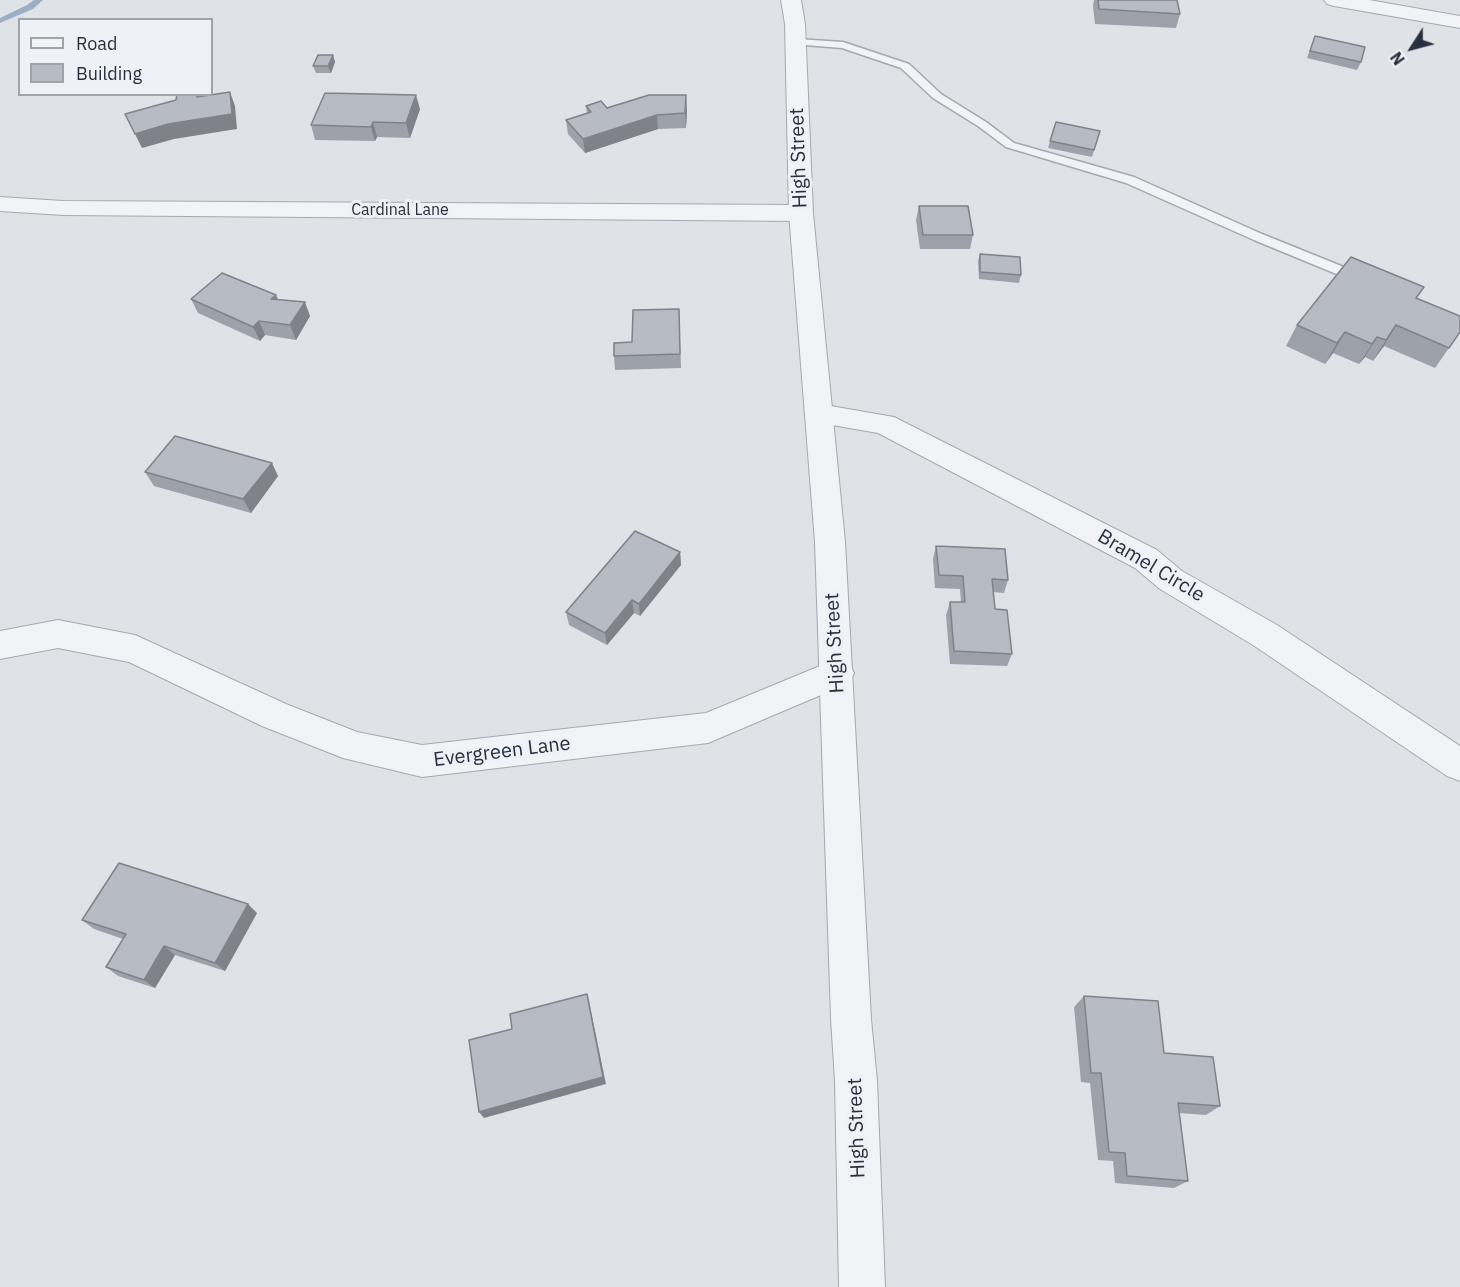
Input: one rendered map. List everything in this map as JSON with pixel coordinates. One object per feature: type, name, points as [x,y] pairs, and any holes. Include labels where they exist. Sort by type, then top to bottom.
[{"type":"street","name":"High Street","points":[[791,0],[796,42],[801,213],[830,542],[851,1018],[856,1081],[862,1287]]},
{"type":"street","points":[[1334,0],[1460,22]]},
{"type":"street","name":"Cardinal Lane","points":[[0,204],[75,208],[801,213]]},
{"type":"street","name":"Bramel Circle","points":[[819,414],[884,424],[1146,559],[1171,580],[1264,635],[1460,765]]},
{"type":"street","name":"Evergreen Lane","points":[[0,645],[58,634],[135,649],[274,715],[355,747],[422,761],[708,728],[837,674]]},
{"type":"lane","points":[[796,42],[843,45],[905,66],[937,96],[982,124],[1010,145],[1130,180],[1258,237],[1377,285]]},
{"type":"building","points":[[1098,0],[1177,0],[1180,14],[1099,9]]},
{"type":"building","points":[[1315,36],[1365,47],[1361,62],[1310,51]]},
{"type":"building","points":[[318,55],[333,55],[328,66],[313,66]]},
{"type":"building","points":[[230,92],[232,114],[168,124],[135,134],[125,114],[176,100],[177,96]]},
{"type":"building","points":[[325,93],[416,95],[406,123],[373,122],[371,127],[311,125]]},
{"type":"building","points":[[649,95],[686,95],[685,113],[657,115],[583,139],[566,120],[591,112],[586,106],[601,101],[607,108]]},
{"type":"building","points":[[1056,122],[1100,131],[1094,150],[1050,141]]},
{"type":"building","points":[[919,206],[968,206],[973,235],[923,235]]},
{"type":"building","points":[[980,254],[1020,257],[1021,275],[980,272]]},
{"type":"building","points":[[1351,257],[1424,287],[1416,298],[1460,316],[1460,332],[1449,348],[1396,325],[1386,340],[1377,337],[1372,344],[1345,332],[1337,343],[1297,325]]},
{"type":"building","points":[[222,273],[276,295],[271,299],[305,302],[290,325],[259,321],[253,327],[191,299]]},
{"type":"building","points":[[679,309],[680,354],[614,356],[614,343],[632,342],[633,310]]},
{"type":"building","points":[[175,436],[272,463],[243,499],[145,472]]},
{"type":"building","points":[[635,531],[680,552],[639,604],[632,600],[605,633],[566,612]]},
{"type":"building","points":[[936,546],[1005,549],[1008,580],[992,579],[995,609],[1007,610],[1012,654],[954,651],[950,602],[965,602],[963,576],[939,575]]},
{"type":"building","points":[[119,863],[248,904],[215,963],[164,946],[144,980],[106,967],[126,934],[82,920]]},
{"type":"building","points":[[587,994],[603,1077],[479,1112],[469,1040],[512,1029],[510,1014]]},
{"type":"building","points":[[1084,996],[1158,1001],[1164,1053],[1213,1057],[1220,1106],[1178,1103],[1188,1181],[1127,1176],[1125,1153],[1109,1152],[1101,1073],[1091,1073]]},
{"type":"waterway","points":[[0,21],[30,7],[39,0]]}]
